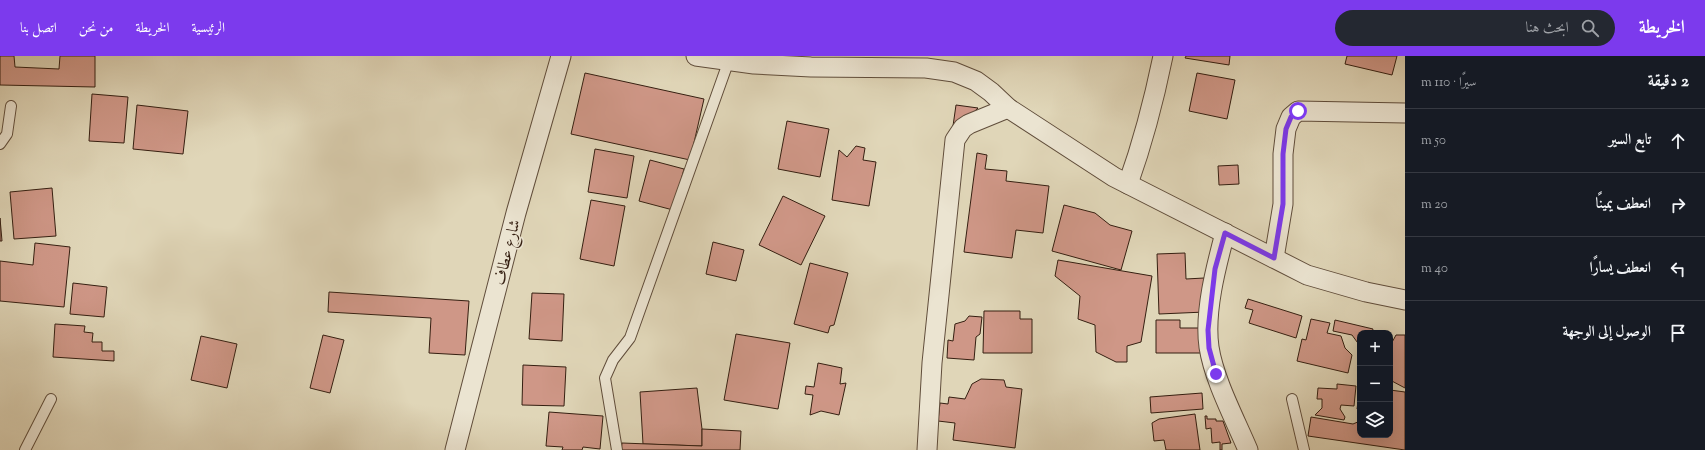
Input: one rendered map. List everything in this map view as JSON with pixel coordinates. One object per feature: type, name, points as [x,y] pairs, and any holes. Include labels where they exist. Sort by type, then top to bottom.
[{"type":"street","name":"شارع عطاف","points":[[455,450],[516,213],[561,56]]},
{"type":"street","points":[[696,56],[754,64],[811,67],[926,68],[954,72],[976,82],[991,92],[1008,108],[1114,177],[1274,258],[1308,275],[1366,292],[1405,300]]},
{"type":"street","points":[[1128,184],[1148,121],[1163,56]]},
{"type":"street","points":[[927,450],[932,362],[955,140],[963,128],[969,124],[1008,108]]},
{"type":"street","points":[[1274,258],[1283,204],[1283,154],[1286,129],[1291,117],[1298,111],[1405,113]]},
{"type":"street","points":[[1225,233],[1215,269],[1208,330],[1209,348],[1216,374],[1248,450]]},
{"type":"lane","points":[[617,450],[605,378],[613,360],[630,338],[729,60]]},
{"type":"lane","points":[[0,144],[7,134],[11,106]]},
{"type":"lane","points":[[25,450],[51,399]]},
{"type":"lane","points":[[1292,400],[1304,450]]},
{"type":"building","points":[[0,56],[14,56],[15,67],[59,69],[60,56],[95,56],[95,87],[0,85]]},
{"type":"building","points":[[1186,56],[1230,56],[1229,65],[1185,58]]},
{"type":"building","points":[[1347,56],[1397,56],[1392,75],[1345,64]]},
{"type":"building","points":[[585,73],[704,99],[690,160],[571,134]]},
{"type":"building","points":[[1197,73],[1235,80],[1227,119],[1189,111]]},
{"type":"building","points":[[92,94],[128,97],[124,143],[89,141]]},
{"type":"building","points":[[137,105],[188,111],[183,154],[133,149]]},
{"type":"building","points":[[956,105],[978,108],[952,133]]},
{"type":"building","points":[[787,121],[829,129],[820,177],[778,169]]},
{"type":"building","points":[[856,146],[865,148],[863,160],[876,162],[869,206],[832,200],[839,150],[847,157]]},
{"type":"building","points":[[595,149],[634,156],[627,198],[588,192]]},
{"type":"building","points":[[977,153],[987,155],[985,169],[1007,171],[1006,181],[1049,186],[1043,233],[1016,230],[1012,258],[964,252]]},
{"type":"building","points":[[650,160],[684,169],[673,210],[639,201]]},
{"type":"building","points":[[1238,165],[1239,184],[1219,185],[1218,166]]},
{"type":"building","points":[[52,188],[56,236],[14,239],[10,192]]},
{"type":"building","points":[[783,196],[825,216],[801,265],[759,245]]},
{"type":"building","points":[[591,200],[625,206],[614,266],[580,259]]},
{"type":"building","points":[[1064,205],[1095,213],[1110,225],[1132,231],[1121,270],[1052,251]]},
{"type":"building","points":[[0,218],[2,241],[0,241]]},
{"type":"building","points":[[713,242],[744,250],[736,281],[706,274]]},
{"type":"building","points":[[35,243],[70,247],[64,307],[0,301],[0,261],[33,265]]},
{"type":"building","points":[[1185,253],[1186,279],[1204,278],[1205,312],[1159,314],[1157,254]]},
{"type":"building","points":[[1058,260],[1152,276],[1141,342],[1127,346],[1127,362],[1116,362],[1096,352],[1095,325],[1078,319],[1080,296],[1055,276]]},
{"type":"building","points":[[810,263],[848,273],[834,325],[830,326],[828,333],[794,324]]},
{"type":"building","points":[[73,283],[107,287],[104,317],[70,314]]},
{"type":"building","points":[[329,292],[469,301],[465,355],[429,353],[431,318],[328,312]]},
{"type":"building","points":[[532,293],[564,294],[562,341],[529,339]]},
{"type":"building","points":[[1248,299],[1302,316],[1296,338],[1249,323],[1253,310],[1245,308]]},
{"type":"building","points":[[984,311],[1020,311],[1020,319],[1032,319],[1032,353],[983,353]]},
{"type":"building","points":[[969,316],[982,317],[980,334],[976,337],[974,360],[947,358],[948,340],[953,341],[955,324],[965,321]]},
{"type":"building","points":[[1311,319],[1330,323],[1327,333],[1341,336],[1345,348],[1352,355],[1348,373],[1297,361],[1302,339],[1306,340]]},
{"type":"building","points":[[1156,320],[1180,320],[1180,328],[1201,328],[1201,353],[1156,353]]},
{"type":"building","points":[[1335,320],[1373,329],[1357,330],[1357,342],[1352,335],[1333,331]]},
{"type":"building","points":[[55,324],[85,326],[84,332],[93,333],[92,342],[102,342],[102,351],[114,351],[114,361],[53,357]]},
{"type":"building","points":[[736,334],[790,343],[778,409],[724,400]]},
{"type":"building","points":[[323,335],[344,340],[330,393],[310,388]]},
{"type":"building","points":[[1396,335],[1405,335],[1405,388],[1393,382],[1393,340]]},
{"type":"building","points":[[201,336],[237,344],[227,388],[191,380]]},
{"type":"building","points":[[818,363],[842,368],[840,384],[846,383],[839,415],[821,411],[810,415],[813,395],[805,394],[806,386],[814,387]]},
{"type":"building","points":[[523,365],[566,367],[564,406],[522,405]]},
{"type":"building","points":[[981,379],[1004,380],[1006,387],[1022,389],[1015,448],[953,440],[955,423],[938,421],[940,403],[948,404],[949,397],[965,399],[972,384]]},
{"type":"building","points":[[1337,384],[1356,386],[1354,406],[1341,405],[1340,409],[1345,417],[1344,420],[1315,415],[1322,408],[1322,399],[1317,399],[1318,388],[1337,389]]},
{"type":"building","points":[[697,388],[702,429],[702,446],[643,444],[640,392]]},
{"type":"building","points":[[1393,390],[1405,392],[1405,450],[1308,436],[1311,417],[1353,424],[1357,422],[1357,438],[1393,438]]},
{"type":"building","points":[[1202,393],[1203,409],[1151,413],[1150,397]]},
{"type":"building","points":[[549,412],[603,416],[600,449],[583,447],[582,450],[562,450],[563,447],[546,446]]},
{"type":"building","points":[[1195,414],[1200,450],[1166,450],[1164,440],[1154,441],[1152,423],[1159,419]]},
{"type":"building","points":[[1205,416],[1207,416],[1207,419],[1223,421],[1231,443],[1222,444],[1222,450],[1220,450],[1220,442],[1212,443],[1211,428],[1206,429]]},
{"type":"building","points":[[702,429],[741,431],[740,450],[621,450],[622,443],[702,446]]},
{"type":"route","points":[[1216,374],[1209,348],[1208,330],[1215,269],[1225,233],[1274,258],[1283,204],[1283,154],[1286,129],[1291,117],[1298,111]]}]
